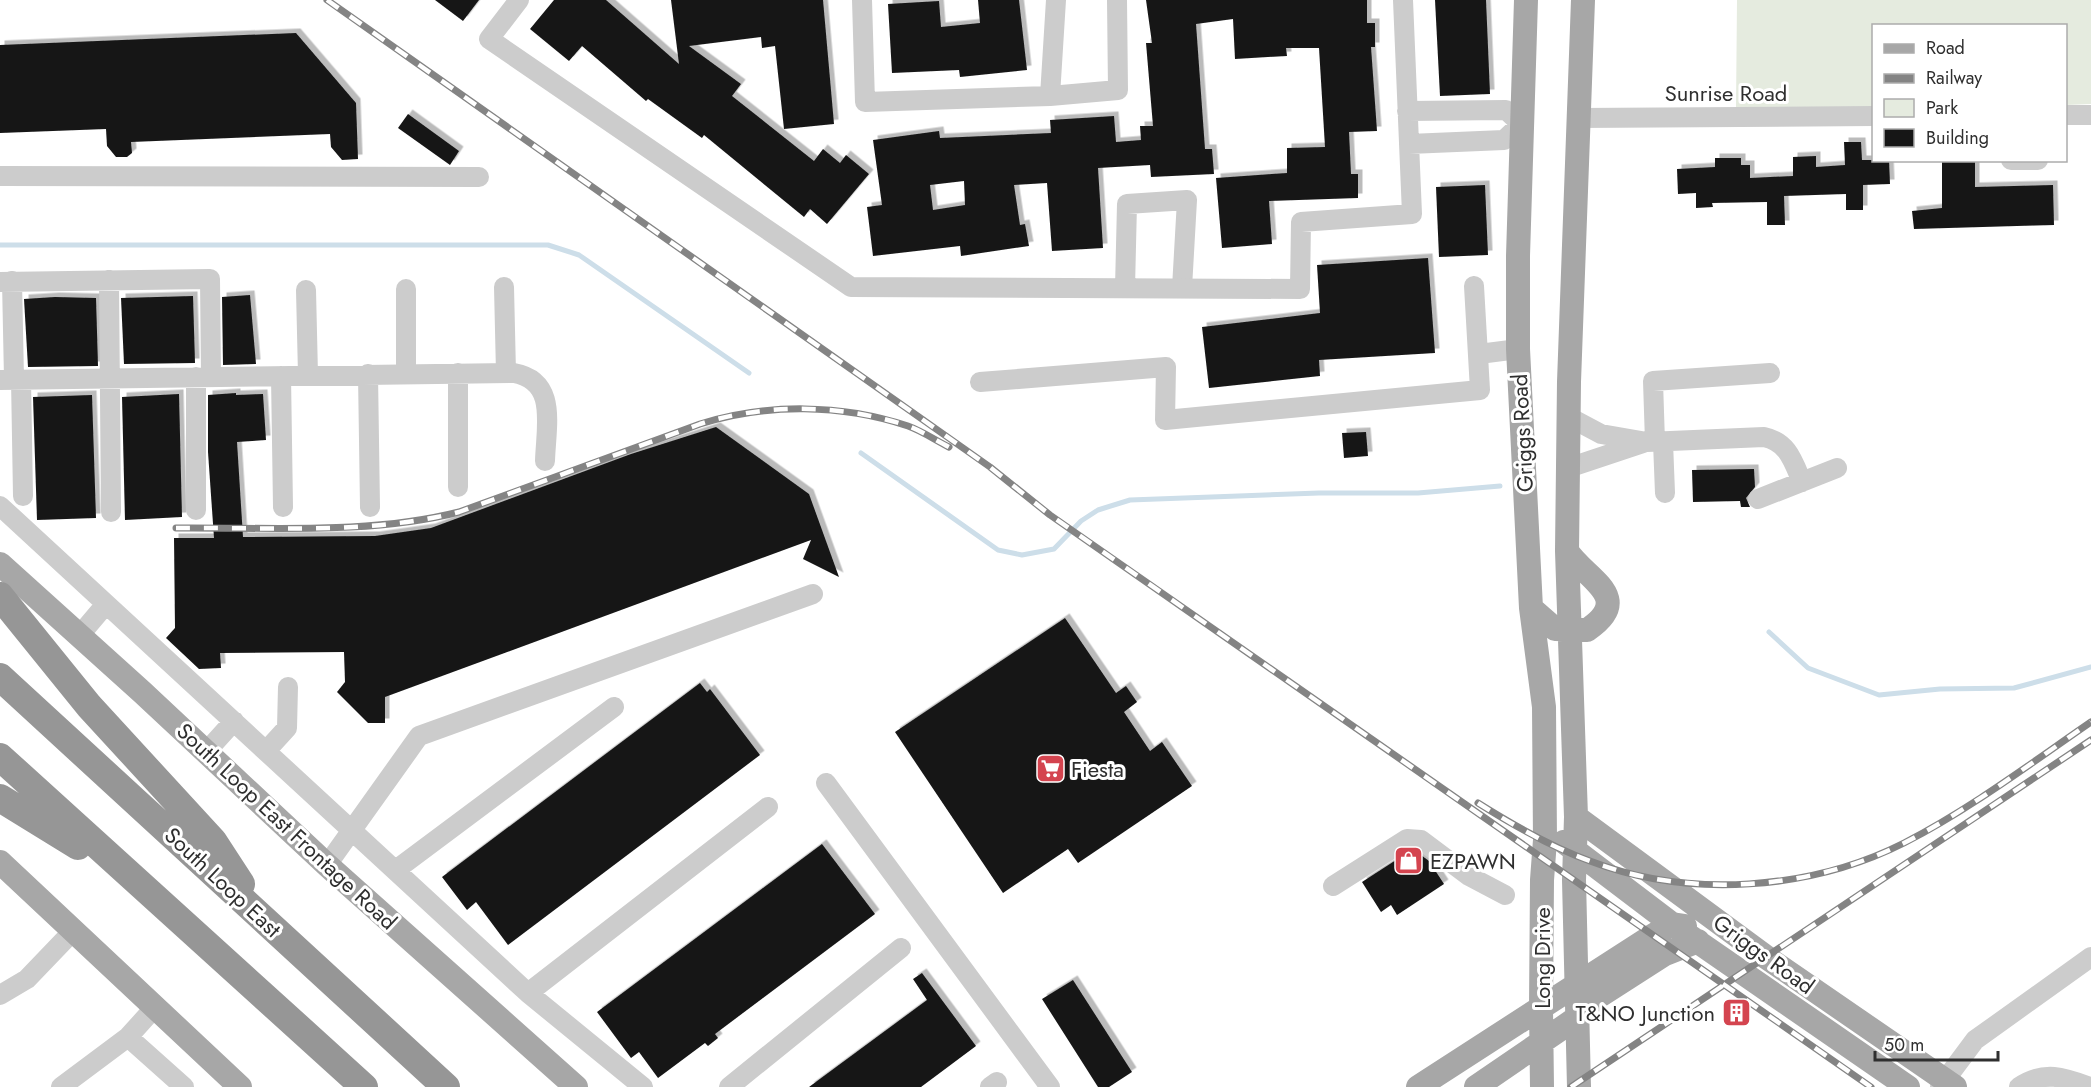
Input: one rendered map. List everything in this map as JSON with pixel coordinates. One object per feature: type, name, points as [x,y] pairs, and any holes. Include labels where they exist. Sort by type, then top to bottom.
[{"type":"highway","points":[[0,596],[89,706],[213,840],[264,919]]},
{"type":"highway","name":"South Loop East","points":[[0,677],[446,1087]]},
{"type":"highway","points":[[0,757],[130,878],[364,1087]]},
{"type":"highway","points":[[0,798],[130,878]]},
{"type":"main road","name":"Griggs Road","points":[[1526,0],[1521,124],[1518,349],[1531,608],[1544,707],[1545,828],[1672,924],[1908,1087]]},
{"type":"main road","name":"Griggs Road","points":[[1575,849],[1576,817],[1567,551],[1569,417],[1583,0]]},
{"type":"main road","points":[[1531,608],[1555,629],[1587,630],[1605,615],[1607,603],[1604,589],[1596,579],[1573,561],[1567,551]]},
{"type":"main road","name":"South Loop East Frontage Road","points":[[0,564],[327,865],[576,1087]]},
{"type":"main road","name":"Griggs Road","points":[[1576,817],[1947,1085]]},
{"type":"main road","name":"Long Drive","points":[[1542,1087],[1541,1008],[1545,828]]},
{"type":"main road","name":"Long Drive","points":[[1575,849],[1579,1087]]},
{"type":"main road","points":[[0,862],[240,1087]]},
{"type":"main road","points":[[1418,1087],[1672,924],[1732,931]]},
{"type":"main road","points":[[1476,1087],[1578,1017],[1598,997],[1665,954],[1698,941]]},
{"type":"street","points":[[519,0],[489,39],[851,287],[1125,288],[1300,288],[1301,222],[1412,214],[1403,0]]},
{"type":"street","points":[[862,0],[865,102],[1050,96],[1118,90],[1117,0]]},
{"type":"street","points":[[1050,96],[1056,0]]},
{"type":"street","points":[[1407,111],[1506,110],[1521,124],[1504,140],[1409,144]]},
{"type":"street","points":[[1455,112],[1457,143]]},
{"type":"street","points":[[2067,115],[2091,115]]},
{"type":"street","name":"Sunrise Road","points":[[1578,118],[1872,116]]},
{"type":"street","points":[[0,176],[479,177]]},
{"type":"street","points":[[1125,288],[1127,204],[1187,200],[1182,288]]},
{"type":"street","points":[[23,496],[6,281],[210,279],[196,510]]},
{"type":"street","points":[[109,280],[111,512]]},
{"type":"street","points":[[980,382],[1166,367],[1165,420],[1480,390],[1474,286]]},
{"type":"street","points":[[504,287],[506,373]]},
{"type":"street","points":[[306,290],[308,375]]},
{"type":"street","points":[[406,290],[406,374]]},
{"type":"street","points":[[1479,354],[1518,349]]},
{"type":"street","points":[[12,379],[458,373],[529,375],[542,386],[546,403],[546,461]]},
{"type":"street","points":[[458,373],[458,487]]},
{"type":"street","points":[[1665,493],[1655,442],[1653,381],[1770,373]]},
{"type":"street","points":[[368,375],[370,507]]},
{"type":"street","points":[[281,376],[282,507]]},
{"type":"street","points":[[1569,417],[1601,434],[1655,442],[1764,437],[1776,440],[1786,447],[1802,482]]},
{"type":"street","points":[[1569,468],[1655,442]]},
{"type":"street","points":[[1758,499],[1837,468]]},
{"type":"street","points":[[0,506],[528,993],[643,1087]]},
{"type":"street","points":[[327,865],[419,736],[813,594]]},
{"type":"street","points":[[80,636],[106,604]]},
{"type":"street","points":[[266,751],[287,728],[288,687]]},
{"type":"street","points":[[396,869],[614,707]]},
{"type":"street","points":[[206,752],[234,722]]},
{"type":"street","points":[[826,783],[1050,1087]]},
{"type":"street","points":[[528,993],[768,807]]},
{"type":"street","points":[[1333,886],[1407,839],[1421,840],[1469,876],[1505,895]]},
{"type":"street","points":[[0,995],[27,979],[74,930]]},
{"type":"street","points":[[729,1087],[901,948]]},
{"type":"street","points":[[1947,1085],[1975,1040],[2091,957]]},
{"type":"street","points":[[61,1087],[128,1037],[156,1006]]},
{"type":"street","points":[[128,1037],[184,1087]]},
{"type":"street","points":[[2019,1087],[2029,1080],[2045,1076],[2062,1076],[2090,1087]]},
{"type":"green space","points":[[1737,0],[2091,0],[2091,104],[2067,105],[2067,24],[1872,24],[1872,107],[1736,108]]},
{"type":"building","points":[[435,0],[479,0],[463,21]]},
{"type":"building","points":[[554,0],[606,0],[679,64],[671,0],[823,0],[834,124],[784,129],[775,46],[762,48],[761,37],[689,46],[741,84],[732,96],[814,161],[823,149],[840,163],[846,155],[869,174],[827,224],[810,209],[804,217],[704,135],[702,138],[648,99],[646,101],[582,46],[569,61],[530,29]]},
{"type":"building","points":[[978,0],[1019,0],[1027,70],[960,77],[959,70],[892,73],[888,4],[939,1],[941,27],[980,23]]},
{"type":"building","points":[[1146,0],[1367,0],[1367,23],[1375,23],[1375,47],[1371,47],[1377,131],[1349,132],[1351,174],[1358,174],[1358,198],[1269,201],[1272,244],[1222,248],[1216,178],[1287,173],[1287,148],[1325,147],[1319,48],[1286,48],[1287,56],[1235,59],[1233,19],[1196,24],[1205,149],[1212,149],[1214,174],[1151,177],[1150,165],[1098,168],[1103,248],[1052,251],[1047,183],[1014,185],[1020,225],[1025,224],[1029,246],[961,256],[960,246],[873,256],[867,207],[882,205],[873,140],[939,131],[940,138],[1051,133],[1050,120],[1114,116],[1116,142],[1141,140],[1140,126],[1153,126],[1146,43],[1152,43]],"holes":[[[964,181],[965,205],[933,210],[930,185]]]},
{"type":"building","points":[[1435,0],[1486,0],[1490,94],[1440,96]]},
{"type":"building","points":[[296,33],[356,103],[358,159],[342,160],[331,147],[330,134],[131,142],[132,153],[127,157],[116,157],[107,146],[106,129],[0,133],[0,45]]},
{"type":"building","points":[[408,114],[459,151],[450,165],[398,128]]},
{"type":"building","points":[[1844,142],[1861,142],[1862,160],[1889,162],[1890,184],[1863,185],[1863,210],[1846,210],[1846,194],[1784,196],[1785,225],[1767,225],[1767,202],[1712,203],[1713,207],[1696,208],[1696,193],[1678,194],[1677,169],[1715,167],[1715,158],[1741,158],[1741,165],[1750,165],[1750,178],[1793,176],[1793,157],[1816,156],[1816,167],[1845,165]]},
{"type":"building","points":[[1942,162],[1975,162],[1975,187],[2053,185],[2054,225],[1914,229],[1912,211],[1942,208]]},
{"type":"building","points":[[1485,185],[1488,255],[1439,257],[1436,187]]},
{"type":"building","points":[[1428,258],[1435,353],[1319,360],[1320,376],[1209,388],[1202,327],[1320,313],[1317,265]]},
{"type":"building","points":[[250,295],[256,364],[223,365],[222,297]]},
{"type":"building","points":[[193,296],[195,363],[124,364],[121,298]]},
{"type":"building","points":[[96,298],[98,366],[28,367],[24,299]]},
{"type":"building","points":[[236,393],[236,395],[263,394],[266,440],[237,442],[243,537],[375,536],[431,528],[631,454],[716,427],[809,494],[839,577],[803,559],[811,540],[385,697],[385,723],[368,723],[337,692],[345,682],[344,652],[220,653],[221,668],[199,669],[166,638],[175,628],[174,538],[214,538],[208,452],[208,395]]},
{"type":"building","points":[[179,394],[182,517],[125,520],[122,397]]},
{"type":"building","points":[[92,395],[96,518],[37,520],[33,397]]},
{"type":"building","points":[[1366,432],[1368,456],[1344,458],[1342,433]]},
{"type":"building","points":[[1754,469],[1755,487],[1746,498],[1750,507],[1741,507],[1740,501],[1693,502],[1692,470]]},
{"type":"building","name":"Fiesta","points":[[1065,618],[1116,693],[1126,686],[1137,702],[1124,712],[1150,751],[1162,742],[1192,786],[1078,863],[1068,849],[1003,893],[895,732]]},
{"type":"building","points":[[700,683],[707,692],[710,689],[760,755],[508,945],[476,902],[467,910],[442,877]]},
{"type":"building","points":[[822,844],[875,914],[715,1034],[718,1038],[708,1046],[705,1043],[658,1078],[639,1052],[631,1058],[597,1012]]},
{"type":"building","name":"EZPAWN","points":[[1410,851],[1417,852],[1429,861],[1444,884],[1397,915],[1391,905],[1381,912],[1362,882]]},
{"type":"building","points":[[922,973],[976,1046],[921,1087],[809,1087],[927,1000],[913,979]]},
{"type":"building","points":[[1073,980],[1132,1072],[1109,1087],[1098,1087],[1042,999]]},
{"type":"waterway","points":[[0,245],[548,245],[579,255],[749,373]]},
{"type":"waterway","points":[[861,453],[998,550],[1022,555],[1054,549],[1081,521],[1098,510],[1130,500],[1319,493],[1418,493],[1500,486]]},
{"type":"waterway","points":[[1769,632],[1808,668],[1879,695],[1940,689],[2014,688],[2091,667]]},
{"type":"railway","points":[[327,0],[990,467],[1050,515],[1871,1087]]},
{"type":"railway","points":[[176,528],[354,527],[425,519],[459,512],[700,424],[751,412],[804,409],[857,413],[908,426],[949,447]]},
{"type":"railway","points":[[1478,803],[1561,849],[1628,873],[1668,881],[1708,884],[1749,884],[1790,879],[1830,871],[1868,859],[1904,843],[1976,801],[2091,722]]},
{"type":"railway","points":[[1571,1087],[2091,740]]},
{"type":"place","name":"Fiesta","points":[[1050,769]]},
{"type":"place","name":"EZPAWN","points":[[1409,861]]},
{"type":"place","name":"T&NO Junction","points":[[1736,1013]]}]
